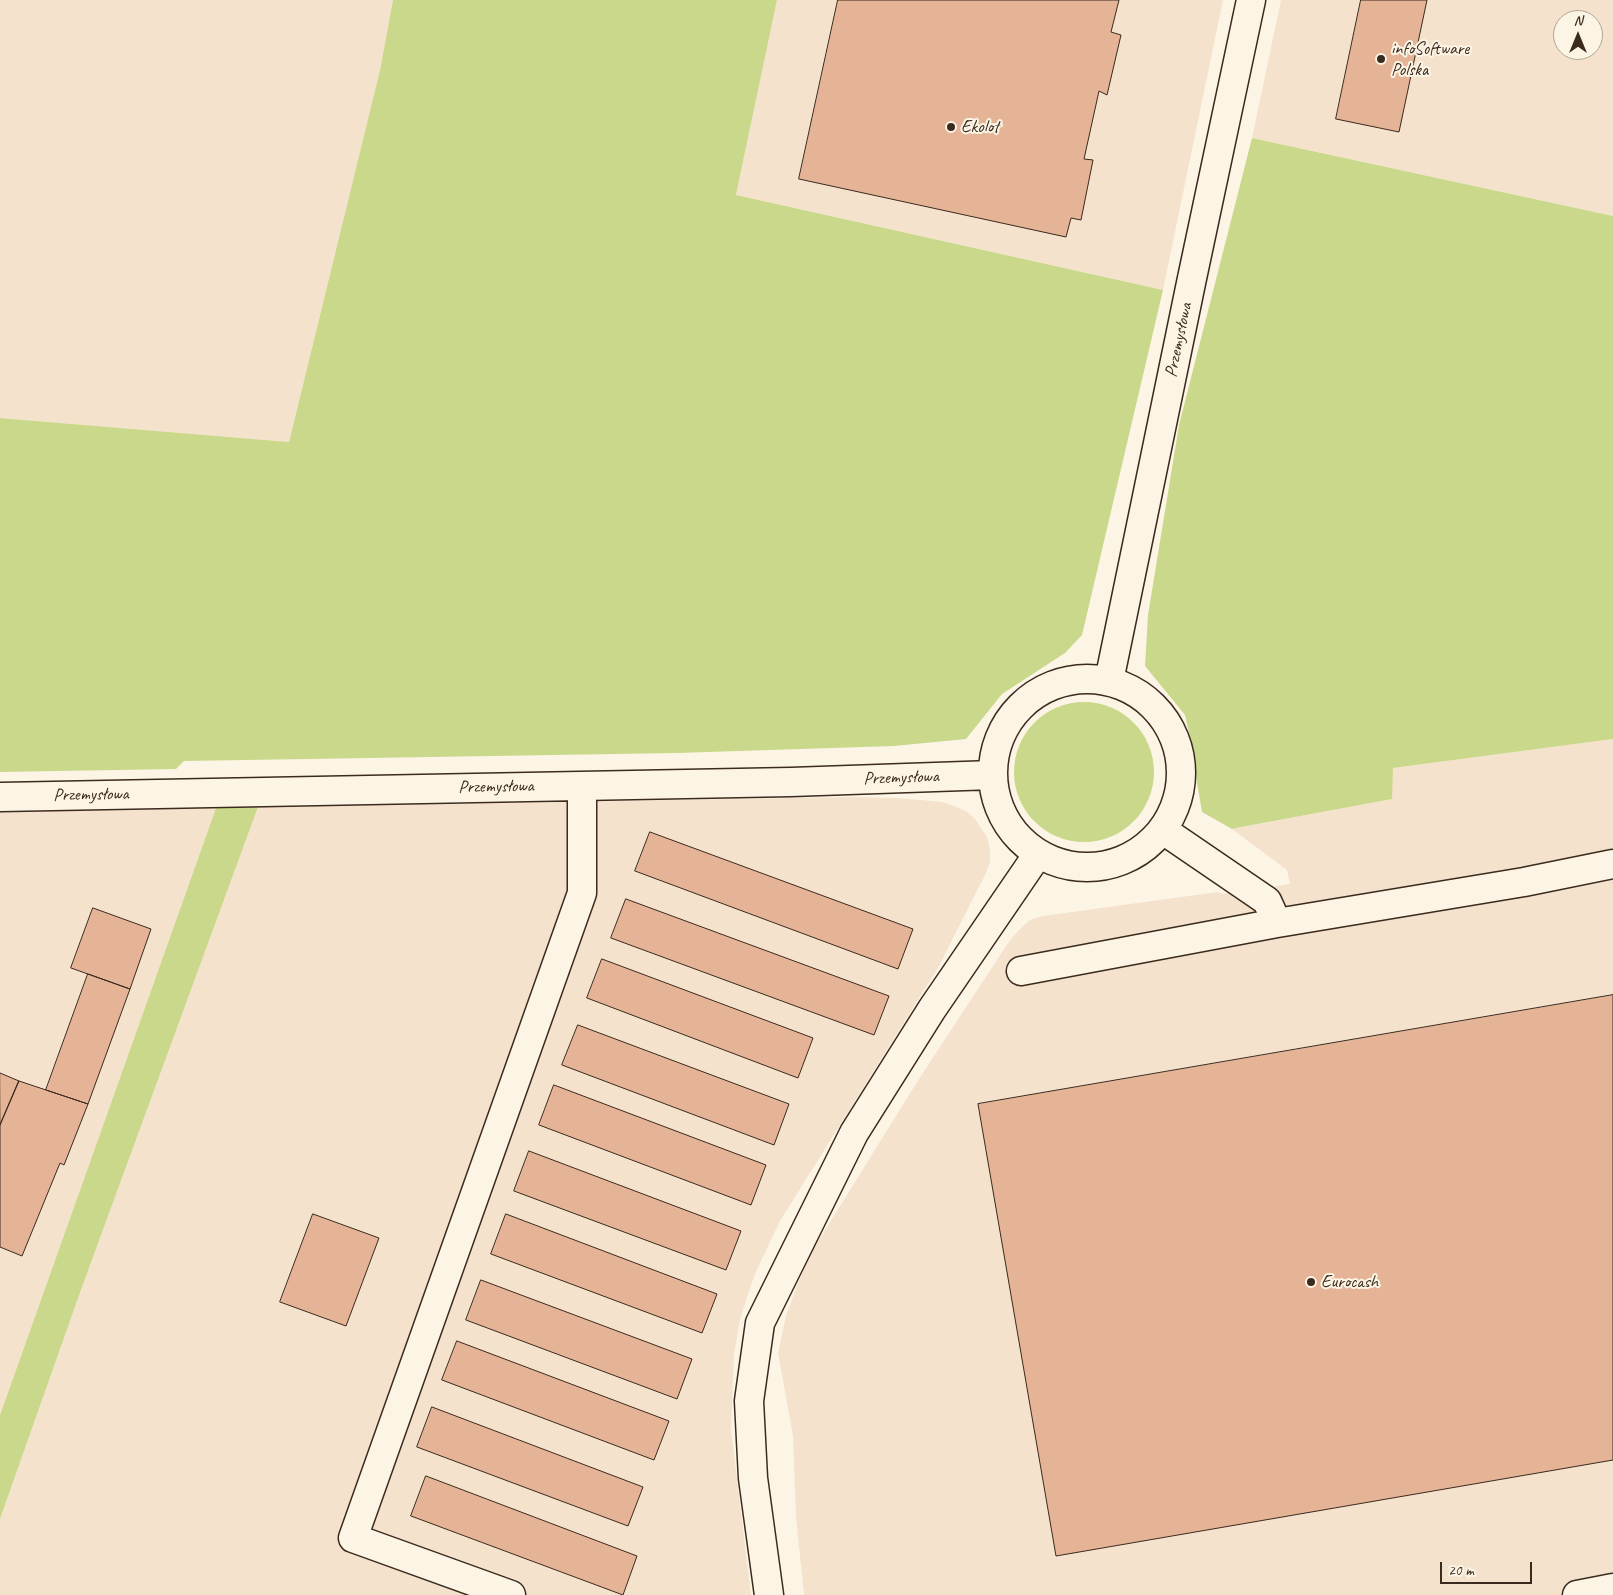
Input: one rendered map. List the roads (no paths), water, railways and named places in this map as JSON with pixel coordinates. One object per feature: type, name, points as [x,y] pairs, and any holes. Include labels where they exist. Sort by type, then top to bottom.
[{"type":"street","name":"Przemysłowa","points":[[1109,681],[1251,0]]},
{"type":"street","points":[[1080,679],[1109,681],[1138,693],[1161,714],[1176,741],[1182,772],[1177,803],[1163,830],[1143,850],[1118,862],[1091,868],[1063,864],[1038,854],[1014,833],[998,806],[992,775],[996,747],[1008,721],[1028,700],[1052,685],[1080,679]]},
{"type":"street","name":"Przemysłowa","points":[[0,797],[582,786],[992,775]]},
{"type":"street","points":[[511,1595],[353,1538],[582,893],[582,786]]},
{"type":"street","points":[[1163,830],[1272,912]]},
{"type":"street","points":[[769,1595],[753,1478],[749,1400],[760,1323],[854,1133],[932,1009],[1038,854]]},
{"type":"street","points":[[1021,971],[1272,912],[1524,882],[1613,864]]},
{"type":"street","points":[[1577,1595],[1613,1588]]},
{"type":"place","name":"infoSoftware Polska","points":[[1381,59]]},
{"type":"place","name":"Ekolot","points":[[951,127]]},
{"type":"place","name":"Eurocash","points":[[1311,1282]]}]
